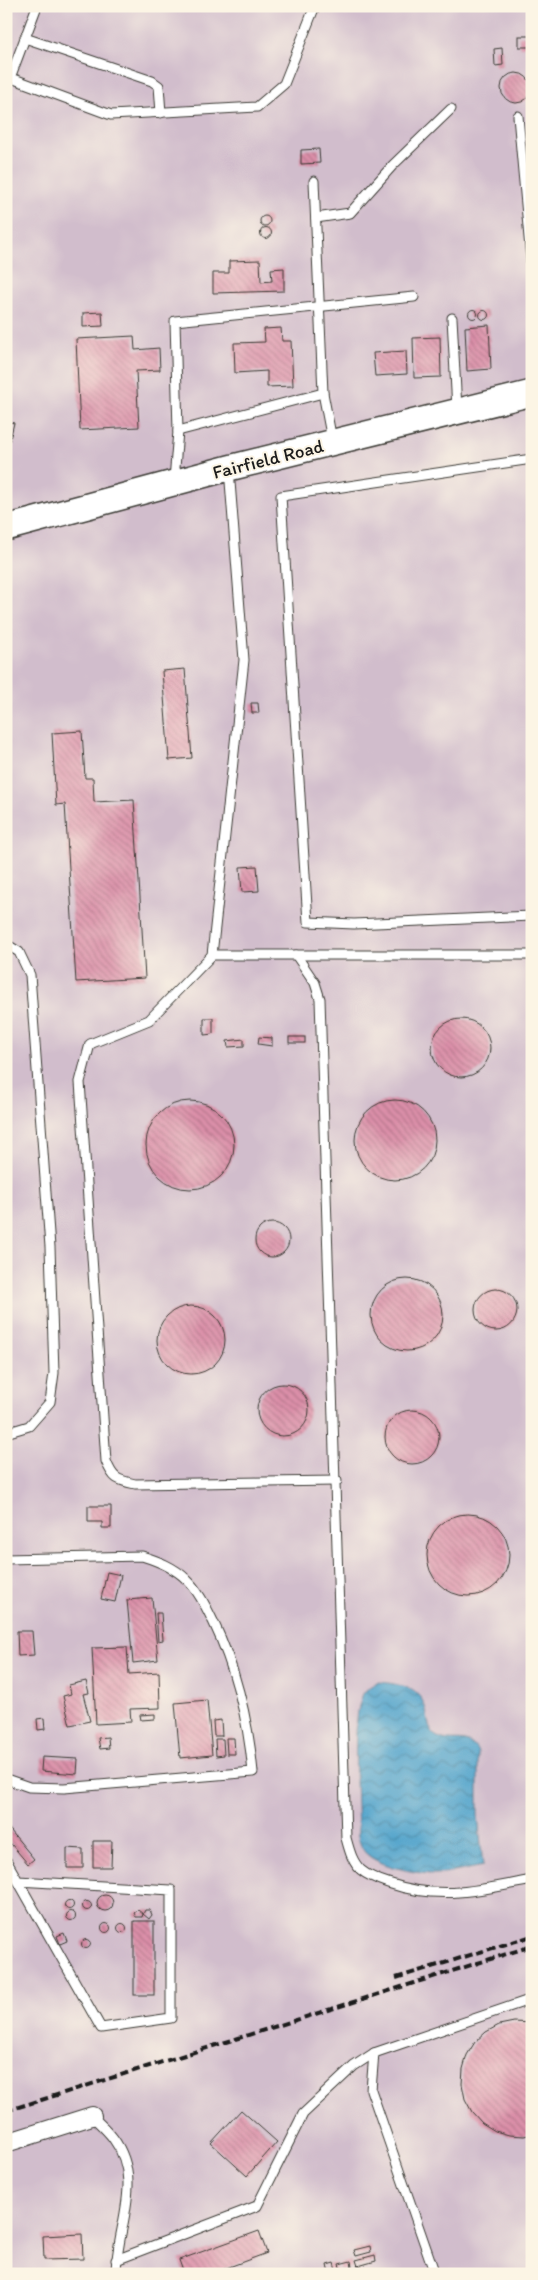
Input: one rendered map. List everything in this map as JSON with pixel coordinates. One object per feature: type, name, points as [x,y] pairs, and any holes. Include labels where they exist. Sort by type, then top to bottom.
[{"type":"street","name":"Fairfield Road","points":[[6,528],[229,468],[532,393]]},
{"type":"street","points":[[6,2142],[92,2116]]},
{"type":"lane","points":[[37,6],[8,77],[111,115],[256,107],[284,84],[315,6]]},
{"type":"lane","points":[[25,38],[152,81],[159,86],[162,113]]},
{"type":"lane","points":[[316,218],[350,214],[394,165],[451,109]]},
{"type":"lane","points":[[518,116],[532,271]]},
{"type":"lane","points":[[314,181],[321,305],[323,393],[333,442]]},
{"type":"lane","points":[[174,483],[178,431],[176,321],[414,297]]},
{"type":"lane","points":[[452,318],[457,412]]},
{"type":"lane","points":[[178,431],[323,393]]},
{"type":"lane","points":[[532,459],[281,496],[308,922],[354,924],[532,916]]},
{"type":"lane","points":[[229,468],[244,660],[212,955],[148,1020],[90,1044],[80,1082],[106,1461],[111,1474],[119,1480],[135,1484],[337,1481]]},
{"type":"lane","points":[[6,944],[19,952],[30,975],[50,1247],[54,1372],[50,1402],[29,1426],[6,1433]]},
{"type":"lane","points":[[212,955],[532,955]]},
{"type":"lane","points":[[296,955],[314,983],[320,999],[337,1481],[346,1828],[351,1854],[360,1869],[376,1879],[403,1889],[440,1894],[472,1892],[532,1880]]},
{"type":"lane","points":[[6,1559],[142,1556],[161,1562],[186,1579],[203,1602],[227,1650],[242,1697],[253,1772],[64,1788],[29,1787],[6,1779]]},
{"type":"lane","points":[[6,1860],[101,2028],[171,2018],[171,1890],[18,1881]]},
{"type":"lane","points":[[116,2260],[257,2206],[303,2114],[354,2066],[374,2053],[532,1999]]},
{"type":"lane","points":[[374,2053],[371,2090],[436,2274]]},
{"type":"lane","points":[[92,2116],[114,2139],[125,2161],[129,2184],[128,2205],[116,2260],[116,2274]]},
{"type":"shaded area","points":[[6,6],[532,6],[532,2274],[6,2274]]},
{"type":"water","points":[[377,1682],[399,1685],[413,1691],[421,1699],[433,1733],[446,1740],[466,1741],[474,1746],[478,1752],[478,1816],[483,1866],[443,1873],[421,1873],[382,1863],[369,1856],[363,1850],[358,1836],[357,1722],[363,1694]]},
{"type":"building","points":[[519,36],[532,36],[532,47],[519,47]]},
{"type":"building","points":[[502,48],[503,65],[495,66],[494,49]]},
{"type":"building","points":[[516,73],[527,77],[531,88],[527,99],[516,103],[505,99],[501,88],[505,77]]},
{"type":"building","points":[[319,149],[320,163],[301,164],[301,150]]},
{"type":"building","points":[[263,216],[267,216],[270,221],[269,225],[263,226],[260,223],[260,219]]},
{"type":"building","points":[[264,228],[268,228],[271,233],[270,237],[264,238],[261,235],[261,231]]},
{"type":"building","points":[[260,260],[261,282],[272,281],[271,269],[284,268],[284,291],[213,293],[213,273],[229,273],[229,261]]},
{"type":"building","points":[[473,309],[478,314],[473,319],[468,314]]},
{"type":"building","points":[[484,310],[489,315],[484,320],[479,315]]},
{"type":"building","points":[[102,312],[103,326],[83,327],[83,313]]},
{"type":"building","points":[[489,325],[491,369],[467,371],[465,327]]},
{"type":"building","points":[[281,328],[282,341],[291,341],[293,386],[267,387],[267,371],[235,373],[234,343],[265,342],[264,329]]},
{"type":"building","points":[[134,336],[135,350],[159,348],[160,370],[136,371],[139,427],[80,430],[76,339]]},
{"type":"building","points":[[440,337],[441,377],[414,378],[413,338]]},
{"type":"building","points":[[406,351],[407,374],[375,376],[373,353]]},
{"type":"building","points":[[6,421],[14,423],[7,451],[6,450]]},
{"type":"building","points":[[185,669],[192,758],[169,760],[162,671]]},
{"type":"building","points":[[251,703],[258,703],[259,713],[252,713]]},
{"type":"building","points":[[82,731],[85,778],[93,778],[94,802],[134,800],[145,978],[76,982],[65,804],[56,805],[52,733]]},
{"type":"building","points":[[257,866],[259,891],[242,892],[240,867]]},
{"type":"building","points":[[204,1018],[213,1018],[213,1034],[204,1035]]},
{"type":"building","points":[[455,1019],[467,1019],[482,1027],[490,1042],[490,1054],[482,1069],[467,1077],[455,1077],[440,1069],[432,1054],[432,1042],[440,1027]]},
{"type":"building","points":[[259,1037],[272,1038],[272,1046],[258,1044]]},
{"type":"building","points":[[289,1037],[305,1037],[305,1043],[289,1043]]},
{"type":"building","points":[[244,1039],[244,1046],[228,1047],[227,1041]]},
{"type":"building","points":[[395,1100],[410,1103],[423,1112],[432,1125],[435,1140],[432,1155],[423,1168],[410,1177],[395,1180],[380,1177],[367,1168],[358,1155],[355,1140],[358,1125],[367,1112],[380,1103]]},
{"type":"building","points":[[190,1101],[207,1105],[221,1114],[230,1128],[234,1145],[230,1162],[221,1176],[207,1185],[190,1189],[173,1185],[159,1176],[150,1162],[146,1145],[150,1128],[159,1114],[173,1105]]},
{"type":"building","points":[[272,1223],[284,1228],[289,1240],[284,1252],[272,1257],[260,1252],[255,1240],[260,1228]]},
{"type":"building","points":[[407,1279],[421,1282],[433,1289],[440,1301],[443,1315],[440,1329],[433,1341],[421,1348],[407,1351],[393,1348],[381,1341],[374,1329],[371,1315],[374,1301],[381,1289],[393,1282]]},
{"type":"building","points":[[500,1289],[508,1292],[514,1298],[517,1310],[514,1322],[508,1328],[492,1331],[484,1328],[478,1322],[475,1306],[478,1298],[484,1292]]},
{"type":"building","points":[[191,1306],[204,1309],[215,1316],[222,1327],[225,1340],[222,1353],[215,1364],[204,1371],[191,1374],[178,1371],[167,1364],[160,1353],[157,1340],[160,1327],[167,1316],[178,1309]]},
{"type":"building","points":[[278,1384],[288,1384],[302,1391],[309,1405],[309,1415],[302,1429],[288,1436],[278,1436],[268,1432],[261,1425],[257,1415],[257,1405],[261,1395],[268,1388]]},
{"type":"building","points":[[407,1410],[417,1410],[427,1414],[435,1422],[439,1437],[435,1452],[427,1460],[417,1464],[407,1464],[397,1460],[389,1452],[385,1442],[385,1432],[389,1422],[397,1414]]},
{"type":"building","points":[[88,1506],[111,1506],[111,1528],[102,1528],[102,1522],[88,1522]]},
{"type":"building","points":[[468,1514],[484,1517],[497,1526],[506,1539],[509,1555],[506,1571],[497,1584],[484,1593],[468,1596],[452,1593],[439,1584],[430,1571],[427,1555],[430,1539],[439,1526],[452,1517]]},
{"type":"building","points":[[107,1572],[121,1575],[115,1602],[101,1599]]},
{"type":"building","points":[[152,1598],[158,1660],[133,1663],[127,1600]]},
{"type":"building","points":[[156,1613],[161,1613],[163,1640],[158,1641]]},
{"type":"building","points":[[17,1631],[32,1631],[34,1655],[18,1656]]},
{"type":"building","points":[[127,1647],[129,1674],[159,1672],[160,1708],[130,1709],[131,1722],[96,1724],[92,1648]]},
{"type":"building","points":[[86,1681],[89,1693],[83,1694],[90,1721],[70,1725],[63,1696],[71,1694],[69,1685]]},
{"type":"building","points":[[207,1700],[212,1755],[180,1758],[175,1703]]},
{"type":"building","points":[[155,1714],[155,1719],[141,1720],[140,1715]]},
{"type":"building","points":[[44,1718],[45,1729],[38,1730],[37,1719]]},
{"type":"building","points":[[221,1720],[222,1736],[214,1736],[213,1721]]},
{"type":"building","points":[[108,1737],[109,1748],[100,1749],[98,1738]]},
{"type":"building","points":[[226,1738],[234,1738],[235,1754],[227,1754]]},
{"type":"building","points":[[215,1739],[223,1739],[224,1755],[216,1756]]},
{"type":"building","points":[[42,1757],[78,1759],[77,1774],[41,1771]]},
{"type":"building","points":[[6,1825],[34,1859],[28,1864],[6,1838]]},
{"type":"building","points":[[93,1841],[112,1841],[111,1867],[93,1867]]},
{"type":"building","points":[[67,1848],[83,1849],[83,1868],[67,1868]]},
{"type":"building","points":[[105,1895],[111,1897],[113,1903],[111,1909],[105,1911],[99,1909],[97,1903],[99,1897]]},
{"type":"building","points":[[69,1900],[74,1905],[69,1910],[64,1905]]},
{"type":"building","points":[[87,1901],[92,1906],[87,1911],[82,1906]]},
{"type":"building","points":[[138,1910],[143,1914],[142,1917],[136,1917],[134,1913]]},
{"type":"building","points":[[145,1910],[150,1910],[152,1915],[149,1919],[143,1914]]},
{"type":"building","points":[[71,1911],[76,1916],[71,1921],[66,1916]]},
{"type":"building","points":[[134,1921],[154,1921],[154,1995],[134,1995]]},
{"type":"building","points":[[106,1923],[111,1928],[106,1933],[101,1928]]},
{"type":"building","points":[[122,1923],[127,1928],[122,1933],[117,1928]]},
{"type":"building","points":[[64,1933],[67,1941],[60,1944],[57,1936]]},
{"type":"building","points":[[86,1939],[91,1944],[86,1949],[81,1944]]},
{"type":"building","points":[[514,2022],[532,2023],[532,2134],[524,2136],[509,2135],[495,2131],[482,2123],[472,2112],[465,2099],[462,2084],[463,2069],[467,2055],[475,2042],[486,2032],[499,2025]]},
{"type":"building","points":[[241,2110],[277,2142],[247,2176],[211,2143]]},
{"type":"building","points":[[259,2231],[267,2253],[210,2274],[184,2274],[179,2260]]},
{"type":"building","points":[[82,2234],[83,2259],[44,2260],[43,2236]]},
{"type":"building","points":[[370,2246],[371,2252],[356,2256],[354,2250]]},
{"type":"building","points":[[375,2255],[376,2261],[358,2266],[356,2260]]},
{"type":"building","points":[[351,2261],[352,2267],[341,2270],[339,2264]]},
{"type":"building","points":[[334,2263],[337,2274],[329,2274],[327,2265]]},
{"type":"railway","points":[[396,1978],[532,1936]]},
{"type":"railway","points":[[6,2111],[532,1946]]}]
